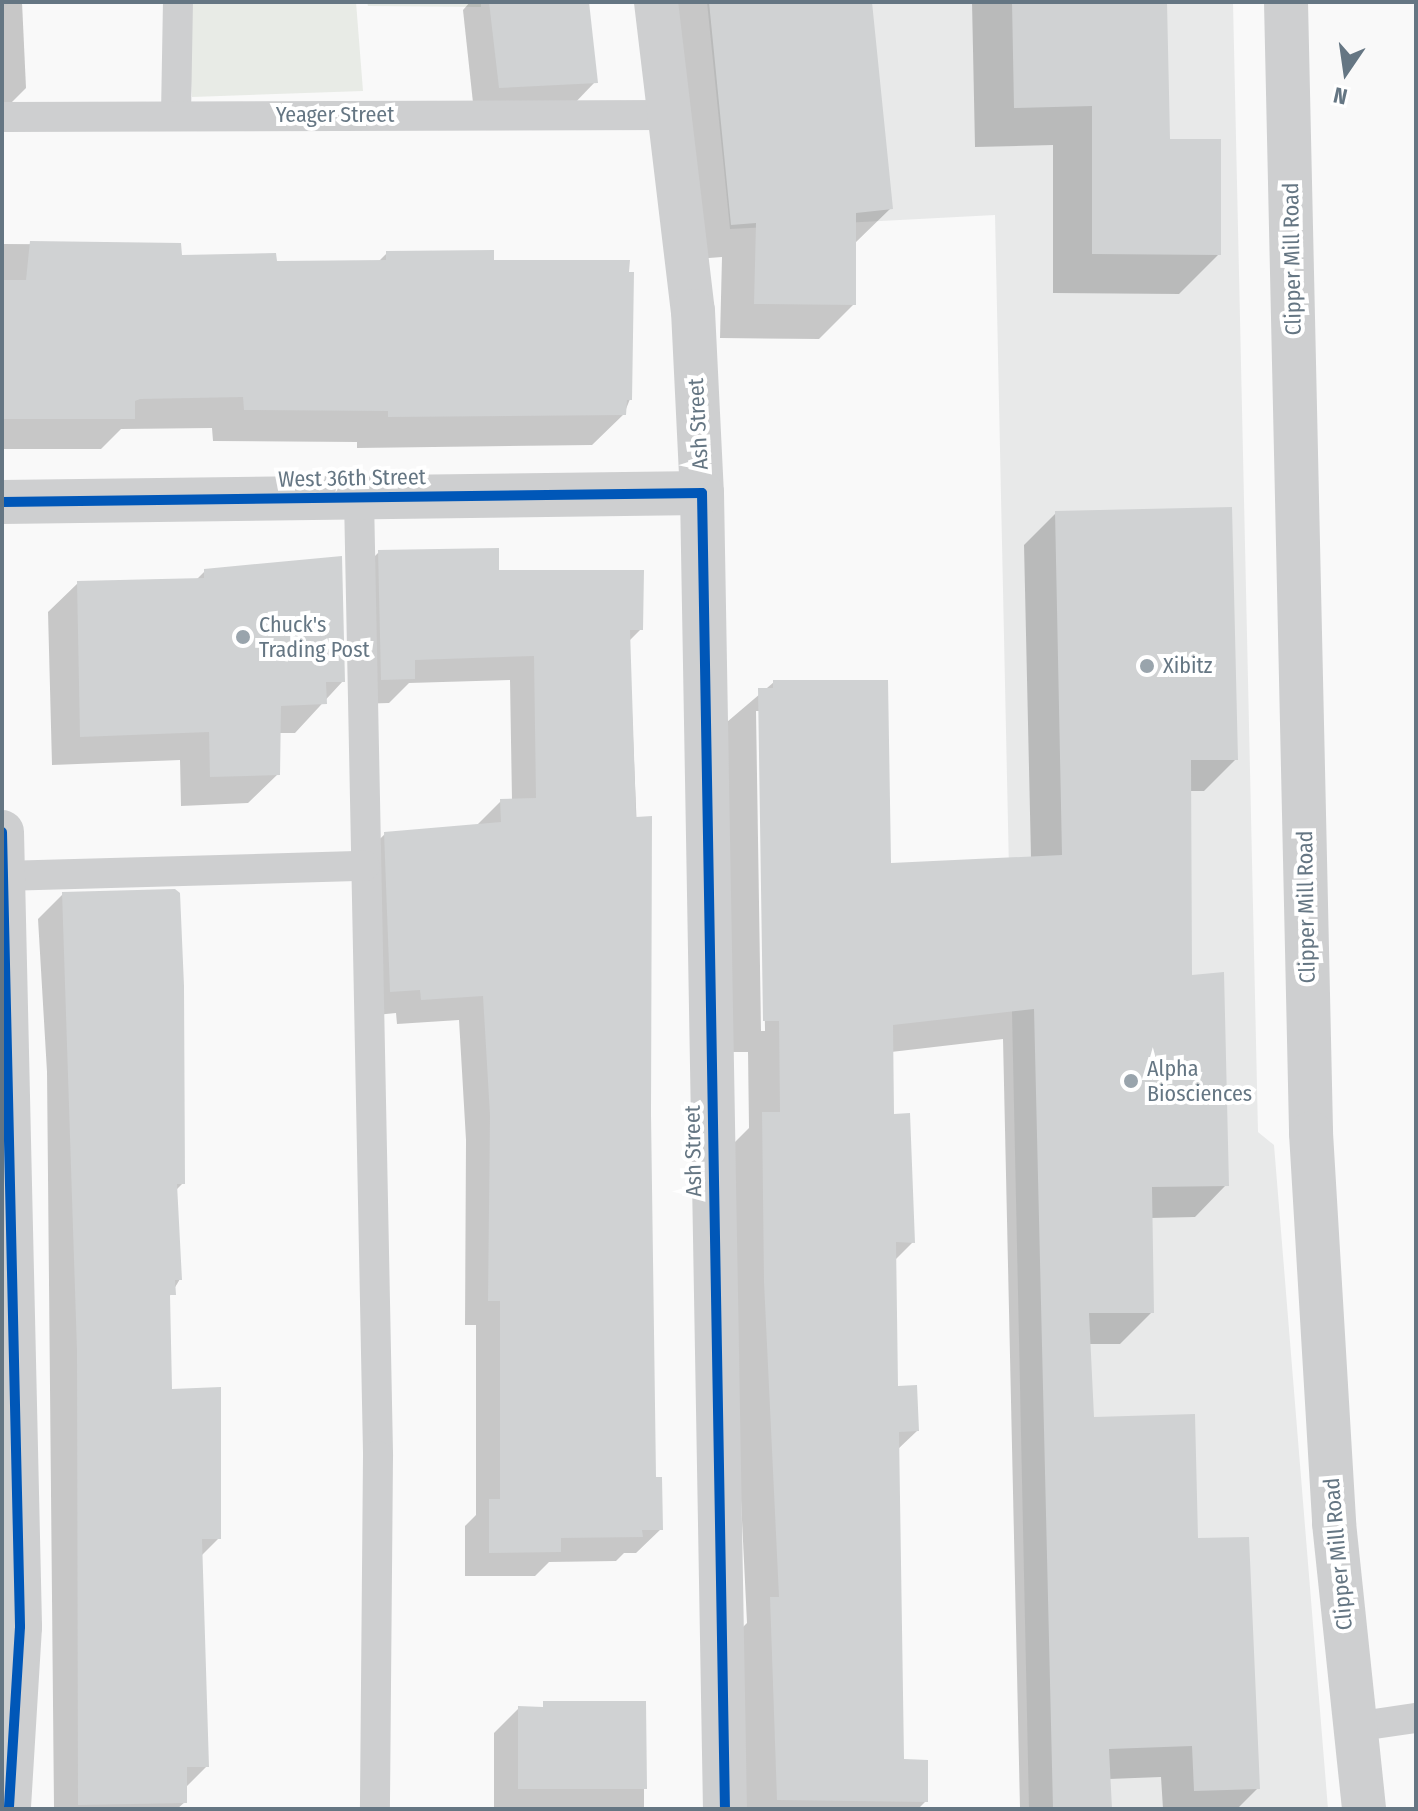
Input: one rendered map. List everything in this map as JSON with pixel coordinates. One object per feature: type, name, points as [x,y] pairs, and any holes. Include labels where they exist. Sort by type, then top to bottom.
[{"type":"street","name":"Ash Street","points":[[656,2],[667,115],[693,311],[702,493],[725,1809]]},
{"type":"street","name":"Clipper Mill Road","points":[[1286,2],[1311,1133],[1333,1508],[1364,1809]]},
{"type":"street","name":"West 36th Street","points":[[2,502],[702,493]]},
{"type":"street","points":[[2,832],[10,1483],[20,1627],[7,1745],[9,1809]]},
{"type":"lane","points":[[176,115],[178,2]]},
{"type":"lane","name":"Yeager Street","points":[[2,117],[667,115]]},
{"type":"lane","points":[[359,498],[365,634],[365,866],[378,1456],[375,1809]]},
{"type":"lane","points":[[2,876],[365,866]]},
{"type":"lane","points":[[1354,1727],[1416,1718]]},
{"type":"shaded area","points":[[186,2],[356,2],[363,91],[192,97]]},
{"type":"shaded area","points":[[367,2],[481,2],[481,7],[368,6]]},
{"type":"shaded area","points":[[707,2],[1233,2],[1258,1132],[1274,1145],[1328,1809],[1029,1809],[995,215],[730,229]]},
{"type":"building","points":[[489,2],[589,2],[598,83],[499,88]]},
{"type":"building","points":[[709,2],[872,2],[893,209],[856,213],[856,305],[754,304],[756,223],[731,225]]},
{"type":"building","points":[[1012,2],[1167,2],[1170,139],[1221,139],[1221,255],[1092,254],[1092,106],[1014,108]]},
{"type":"building","points":[[30,241],[181,243],[182,255],[276,253],[277,261],[386,260],[386,251],[494,250],[494,260],[630,260],[629,272],[634,272],[632,400],[627,400],[626,415],[388,417],[388,411],[244,410],[243,397],[140,399],[135,401],[135,419],[2,419],[2,280],[26,280]]},
{"type":"building","points":[[1232,507],[1238,760],[1191,760],[1192,975],[1224,972],[1229,1186],[1152,1187],[1154,1313],[1089,1313],[1094,1417],[1195,1414],[1198,1538],[1249,1537],[1260,1789],[1194,1791],[1192,1746],[1109,1749],[1112,1809],[1053,1809],[1034,1009],[893,1025],[894,1114],[910,1113],[915,1243],[896,1242],[898,1386],[917,1385],[919,1431],[899,1432],[904,1759],[928,1760],[928,1802],[777,1800],[770,1597],[779,1597],[764,1282],[762,1112],[780,1112],[779,1021],[763,1021],[758,688],[773,688],[773,680],[888,680],[891,863],[1062,855],[1055,511]]},
{"type":"building","points":[[499,548],[499,570],[644,570],[643,630],[630,630],[636,817],[652,816],[651,1114],[656,1477],[662,1477],[663,1530],[642,1530],[643,1537],[561,1538],[561,1552],[489,1553],[489,1499],[500,1499],[500,1301],[488,1301],[490,1115],[483,996],[421,1000],[420,990],[390,992],[384,832],[501,822],[500,799],[536,798],[534,656],[415,660],[415,679],[381,680],[378,550]]},
{"type":"building","points":[[342,556],[345,682],[326,682],[327,704],[281,706],[280,775],[210,777],[209,732],[80,737],[77,581],[204,578],[204,569]]},
{"type":"building","points":[[175,889],[180,893],[184,986],[185,1184],[177,1184],[182,1280],[175,1280],[176,1295],[170,1295],[172,1389],[221,1387],[221,1539],[202,1539],[209,1767],[187,1767],[187,1803],[78,1805],[77,1351],[62,892]]},
{"type":"building","points":[[543,1701],[646,1701],[647,1789],[518,1789],[518,1706],[543,1707]]},
{"type":"cycle path","points":[[2,502],[702,493],[725,1809]]},
{"type":"cycle path","points":[[2,832],[20,1627],[9,1809]]},
{"type":"place","name":"Chuck's Trading Post","points":[[243,637]]},
{"type":"place","name":"Xibitz","points":[[1147,666]]},
{"type":"place","name":"Alpha Biosciences","points":[[1131,1081]]}]
